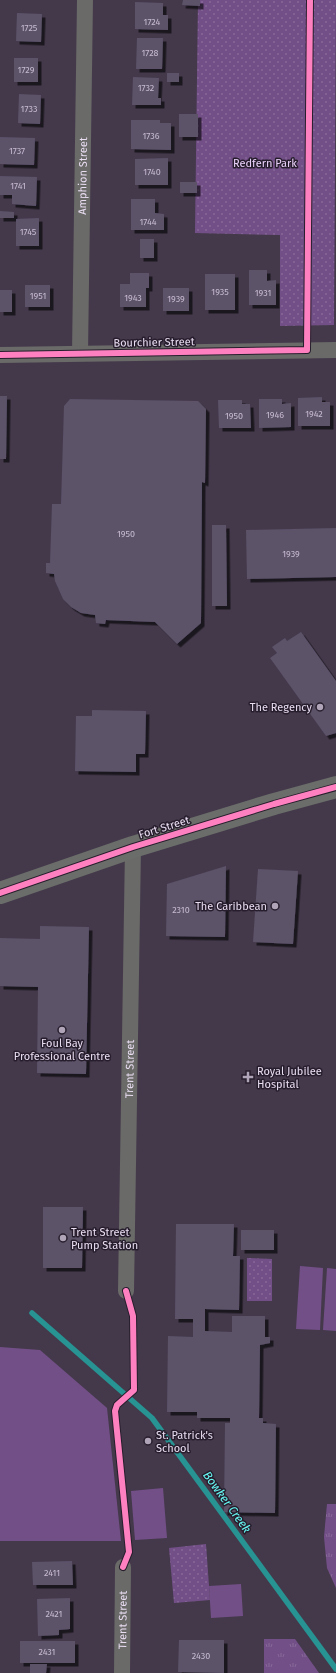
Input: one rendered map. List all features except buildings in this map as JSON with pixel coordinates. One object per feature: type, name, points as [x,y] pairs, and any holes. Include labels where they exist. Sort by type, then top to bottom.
[{"type":"main road","name":"Fort Street","points":[[0,893],[133,847],[274,804],[336,787]]},
{"type":"street","name":"Amphion Street","points":[[80,353],[85,0]]},
{"type":"street","name":"Bourchier Street","points":[[0,355],[336,350]]},
{"type":"street","name":"Trent Street","points":[[126,1291],[133,847]]},
{"type":"street","name":"Trent Street","points":[[122,1673],[123,1567]]},
{"type":"green space","name":"Redfern Park","points":[[198,0],[336,0],[334,325],[280,326],[280,235],[195,233]]},
{"type":"green space","points":[[247,1258],[272,1259],[272,1301],[247,1301]]},
{"type":"green space","points":[[300,1266],[323,1268],[320,1330],[296,1329]]},
{"type":"green space","points":[[327,1268],[336,1269],[336,1331],[323,1330]]},
{"type":"green space","points":[[0,1347],[40,1350],[107,1408],[121,1541],[0,1541]]},
{"type":"green space","points":[[163,1488],[167,1538],[135,1540],[131,1491]]},
{"type":"green space","points":[[327,1504],[336,1504],[336,1588],[327,1568],[324,1537]]},
{"type":"green space","points":[[206,1544],[210,1600],[174,1603],[169,1548]]},
{"type":"green space","points":[[241,1584],[243,1616],[211,1618],[209,1586]]},
{"type":"green space","points":[[264,1639],[295,1639],[319,1673],[264,1673]]},
{"type":"waterway","name":"Bowker Creek","points":[[32,1313],[152,1418],[336,1669]]},
{"type":"cycle path","points":[[0,355],[307,350],[310,0]]},
{"type":"cycle path","points":[[0,893],[133,847],[274,804],[336,787]]},
{"type":"cycle path","points":[[123,1567],[129,1552],[115,1411],[117,1405],[134,1390],[133,1316],[126,1291]]},
{"type":"place","name":"The Regency","points":[[320,707]]},
{"type":"place","name":"The Caribbean","points":[[275,906]]},
{"type":"place","name":"Foul Bay Professional Centre","points":[[62,1030]]},
{"type":"place","name":"Royal Jubilee Hospital","points":[[248,1077]]},
{"type":"place","name":"Trent Street Pump Station","points":[[63,1238]]},
{"type":"place","name":"St. Patrick's School","points":[[148,1441]]}]
